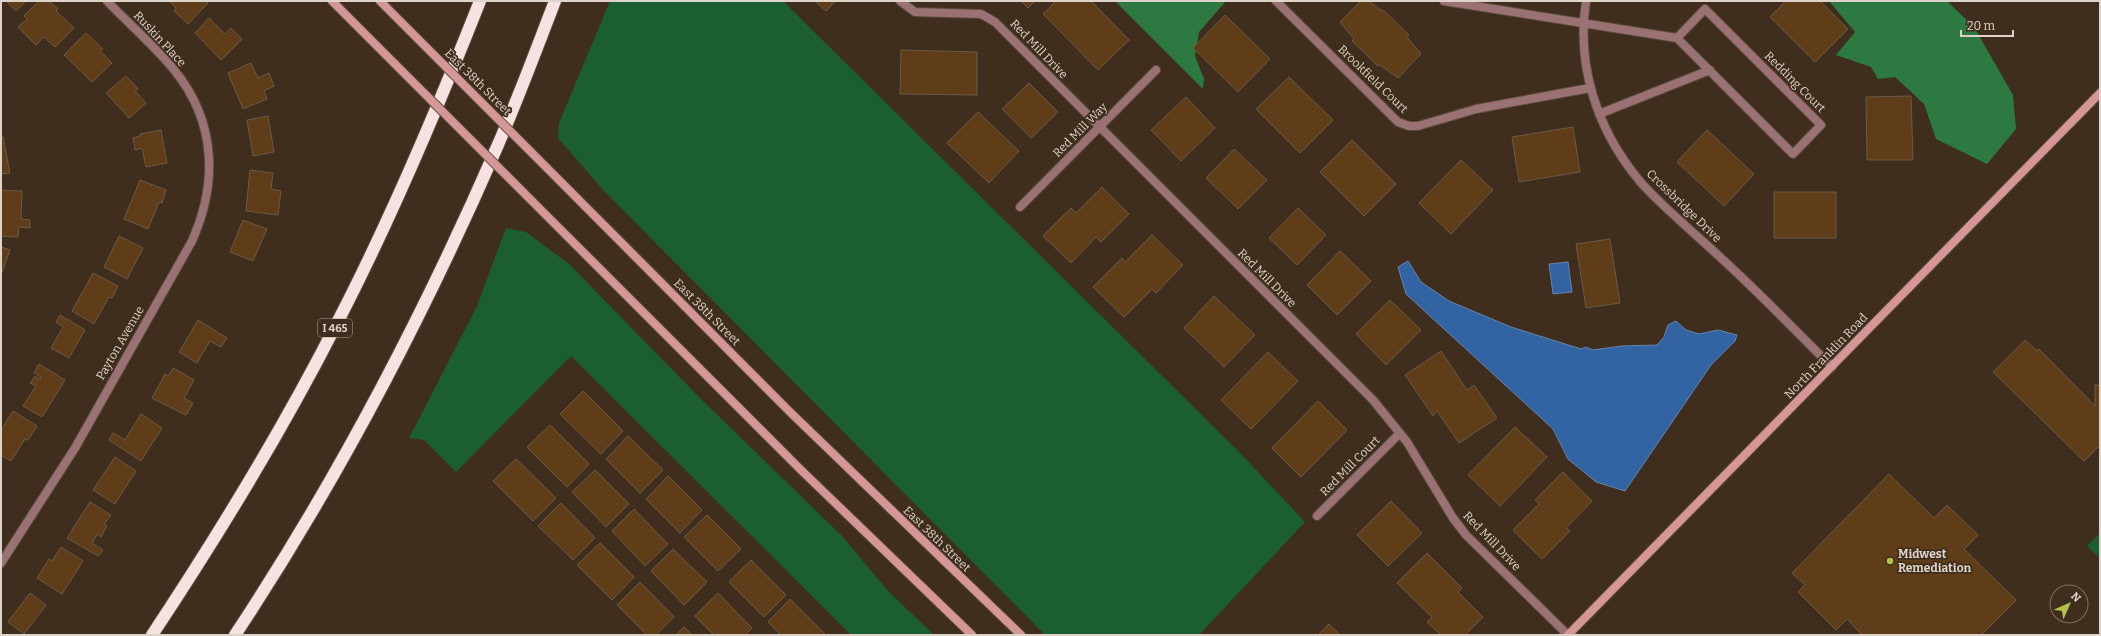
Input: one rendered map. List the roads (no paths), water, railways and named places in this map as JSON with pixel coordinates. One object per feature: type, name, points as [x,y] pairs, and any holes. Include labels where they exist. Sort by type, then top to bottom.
[{"type":"highway","name":"I 465","points":[[152,635],[278,434],[338,322],[418,152],[445,90],[480,1]]},
{"type":"highway","points":[[234,635],[267,586],[331,479],[406,341],[435,283],[498,146],[555,1]]},
{"type":"main road","points":[[332,1],[817,486],[972,635]]},
{"type":"main road","name":"East 38th Street","points":[[380,1],[790,412],[1021,635]]},
{"type":"main road","name":"North Franklin Road","points":[[1568,635],[2100,93]]},
{"type":"street","name":"Ruskin Place","points":[[107,1],[175,71],[188,90],[202,119]]},
{"type":"street","name":"Brookfield Court","points":[[1276,1],[1398,122],[1404,125],[1418,126],[1476,109],[1590,88]]},
{"type":"street","points":[[1444,1],[1583,25],[1676,38]]},
{"type":"street","name":"Crossbridge Drive","points":[[1586,1],[1583,25],[1586,66],[1590,88],[1607,131],[1638,180],[1735,271],[1832,367]]},
{"type":"street","name":"Red Mill Drive","points":[[903,3],[915,12],[981,14],[990,17],[1367,394],[1400,433],[1453,518],[1466,535],[1568,635]]},
{"type":"street","name":"Redding Court","points":[[1705,10],[1821,125],[1793,154],[1710,70],[1676,38],[1705,10]]},
{"type":"street","name":"Red Mill Way","points":[[1020,207],[1156,70]]},
{"type":"street","points":[[1600,114],[1710,70]]},
{"type":"street","name":"Payton Avenue","points":[[1,563],[75,448],[194,236],[205,209],[209,177],[206,134],[202,119]]},
{"type":"street","name":"Red Mill Court","points":[[1317,516],[1400,433]]},
{"type":"water","points":[[1408,261],[1421,282],[1449,301],[1511,327],[1581,349],[1586,347],[1593,350],[1621,346],[1657,345],[1664,337],[1668,325],[1676,321],[1686,330],[1699,334],[1718,330],[1737,335],[1735,341],[1711,365],[1625,491],[1596,482],[1568,459],[1553,429],[1406,294],[1398,267]]},
{"type":"water","points":[[1568,262],[1572,292],[1553,294],[1549,264]]},
{"type":"place","name":"Midwest Remediation","points":[[1890,561]]}]
